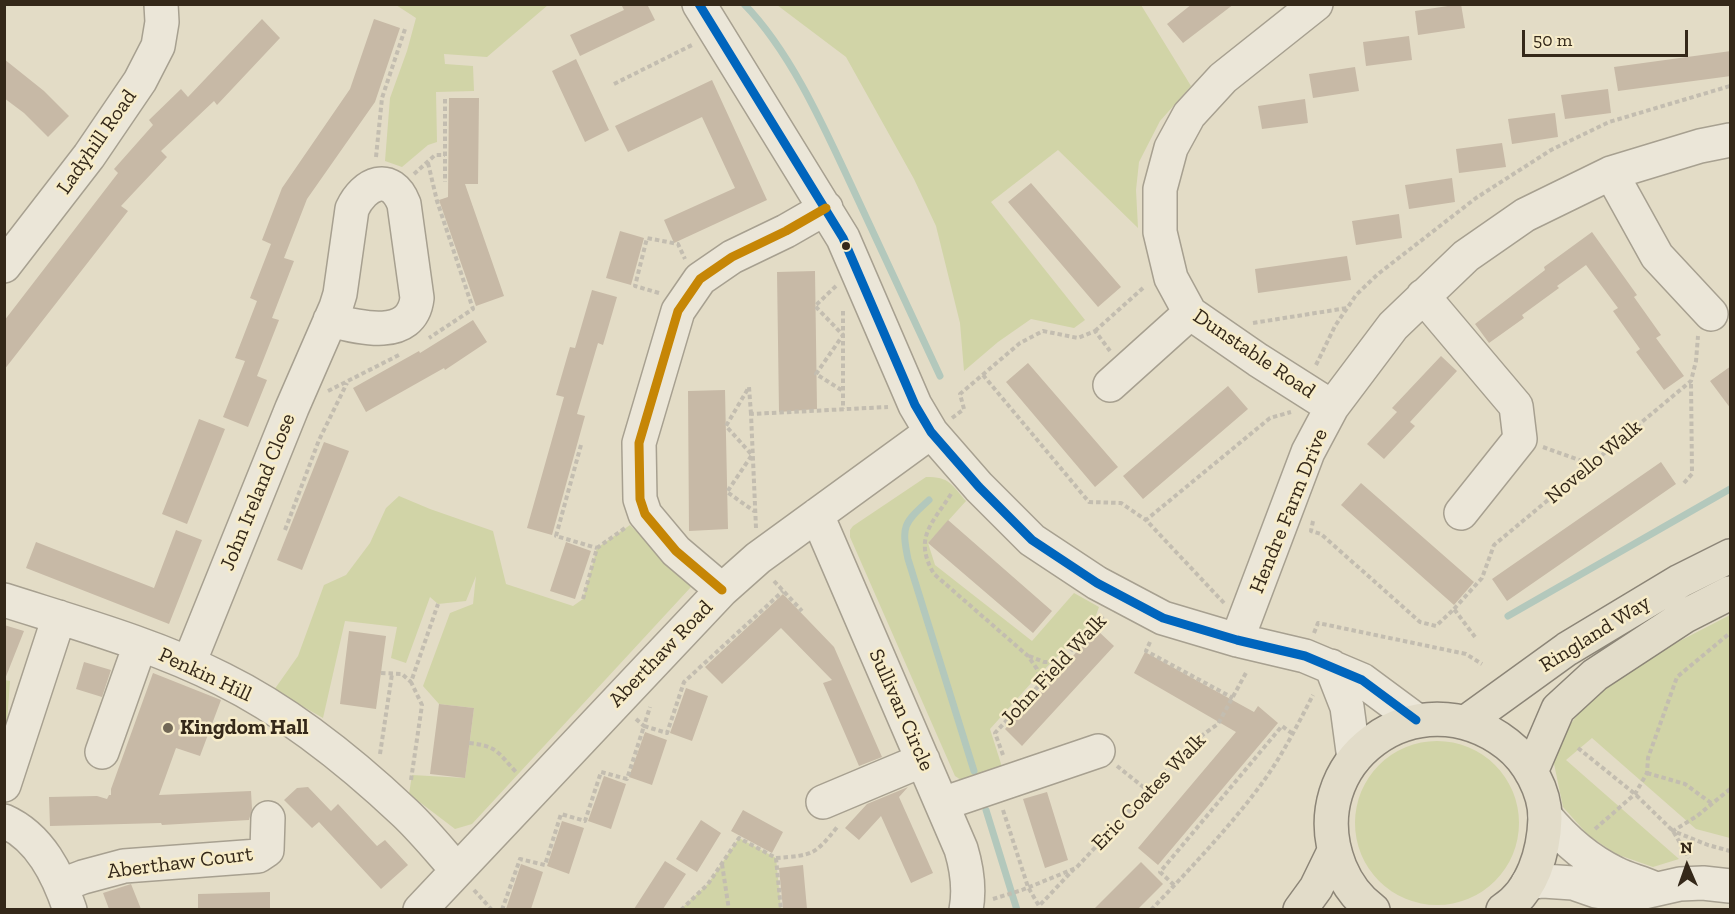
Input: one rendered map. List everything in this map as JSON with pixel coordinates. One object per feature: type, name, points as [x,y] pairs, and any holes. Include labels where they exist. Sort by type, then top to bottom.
[{"type":"main road","name":"Ringland Way","points":[[1466,722],[1566,649],[1680,581],[1731,556]]},
{"type":"main road","name":"Ringland Way","points":[[1532,772],[1558,709],[1595,675],[1685,616],[1731,593]]},
{"type":"main road","points":[[1373,909],[1365,904],[1345,879],[1334,850],[1331,818],[1338,787],[1354,759],[1371,742],[1416,720],[1441,718],[1466,722],[1492,732],[1515,750],[1532,772],[1540,793],[1545,816],[1543,851],[1528,883],[1503,909]]},
{"type":"main road","points":[[1300,909],[1316,888],[1334,850]]},
{"type":"street","name":"Ladyhill Road","points":[[4,266],[89,156],[140,81],[158,46],[162,22],[161,4]]},
{"type":"street","points":[[699,4],[843,238],[923,418],[965,471],[1032,540],[1097,583],[1163,618],[1246,636],[1319,662],[1362,680],[1416,720]]},
{"type":"street","name":"Dunstable Road","points":[[1316,4],[1223,78],[1189,115],[1171,148],[1160,189],[1160,232],[1171,279],[1190,313],[1258,360],[1322,392]]},
{"type":"street","name":"Hendre Farm Drive","points":[[1246,636],[1308,452],[1322,392],[1466,256],[1525,214],[1611,173],[1700,146],[1731,140]]},
{"type":"street","points":[[1611,173],[1657,256],[1705,308]]},
{"type":"street","points":[[330,321],[367,327],[398,327],[408,320],[416,308],[417,298],[404,204],[400,193],[390,186],[380,184],[368,187]]},
{"type":"street","name":"John Ireland Close","points":[[189,663],[292,408],[330,321],[340,294],[352,209],[357,198],[368,187]]},
{"type":"street","points":[[722,590],[676,551],[645,514],[640,499],[639,443],[678,311],[700,279],[732,257],[786,231],[826,208]]},
{"type":"street","points":[[1423,296],[1516,406],[1520,439],[1461,513]]},
{"type":"street","points":[[1117,379],[1190,313]]},
{"type":"street","name":"Aberthaw Road","points":[[420,909],[464,879],[533,790],[722,590],[764,568],[817,515],[923,418]]},
{"type":"street","name":"Sullivan Circle","points":[[817,515],[966,864],[968,882],[966,909]]},
{"type":"street","name":"Penkin Hill","points":[[4,600],[140,645],[189,663],[223,679],[290,720],[336,753],[406,814],[464,879]]},
{"type":"street","points":[[4,786],[59,617]]},
{"type":"street","points":[[102,752],[140,645]]},
{"type":"street","points":[[1319,662],[1347,707],[1354,759]]},
{"type":"street","points":[[942,804],[1098,752]]},
{"type":"street","points":[[823,802],[923,760]]},
{"type":"street","points":[[1545,816],[1563,837],[1592,859],[1616,874],[1658,889]]},
{"type":"street","name":"Aberthaw Court","points":[[66,897],[83,877],[124,866],[258,856],[267,850],[268,818]]},
{"type":"street","points":[[4,821],[14,825],[39,848],[50,862],[66,897]]},
{"type":"street","points":[[1528,883],[1543,881],[1573,883],[1596,891],[1627,896],[1658,889],[1717,884]]},
{"type":"path","points":[[368,187],[375,167],[382,98],[405,29]]},
{"type":"path","points":[[614,84],[717,32]]},
{"type":"path","points":[[1146,520],[1270,418],[1291,412],[1322,392],[1335,326],[1356,295],[1378,274],[1476,198],[1551,150],[1609,123],[1731,86]]},
{"type":"path","points":[[445,99],[445,182]]},
{"type":"path","points":[[413,175],[435,155],[445,155]]},
{"type":"path","points":[[647,238],[678,244],[691,292],[635,286],[647,238]]},
{"type":"path","points":[[843,279],[815,306],[843,335]]},
{"type":"path","points":[[751,414],[843,410],[923,418],[964,409],[960,394],[1020,343],[1043,331],[1078,338],[1095,331],[1144,287]]},
{"type":"path","points":[[843,301],[843,410]]},
{"type":"path","points":[[1251,323],[1347,308]]},
{"type":"path","points":[[1684,483],[1692,474],[1691,381],[1705,308]]},
{"type":"path","points":[[1095,331],[1117,379]]},
{"type":"path","points":[[843,335],[816,374],[844,391]]},
{"type":"path","points":[[983,375],[1089,502],[1122,503],[1146,520],[1246,636]]},
{"type":"path","name":"Novello Walk","points":[[1293,491],[1316,506],[1311,531],[1321,534],[1420,622],[1436,626],[1482,578],[1494,545],[1691,381]]},
{"type":"path","points":[[285,530],[319,440],[347,383]]},
{"type":"path","points":[[752,455],[726,426],[749,387],[751,414],[754,511],[764,568],[802,611]]},
{"type":"path","points":[[1520,439],[1591,465]]},
{"type":"path","points":[[582,445],[556,536],[597,548]]},
{"type":"path","points":[[752,455],[727,492],[754,511]]},
{"type":"path","points":[[965,471],[925,536],[927,558],[934,574],[1028,656],[1037,669],[1041,683]]},
{"type":"path","points":[[583,599],[597,548],[645,514]]},
{"type":"path","points":[[502,909],[520,859],[545,866],[561,814],[585,821],[601,772],[627,779],[644,726],[667,733],[684,682],[783,591]]},
{"type":"path","name":"John Field Walk","points":[[1004,784],[995,733],[1122,596]]},
{"type":"path","points":[[411,682],[438,604]]},
{"type":"path","points":[[1454,609],[1475,637]]},
{"type":"path","points":[[1163,618],[1146,651],[1233,699]]},
{"type":"path","points":[[1151,909],[1228,826],[1261,784],[1293,734],[1315,693],[1319,662],[1318,624],[1466,654],[1482,664]]},
{"type":"path","points":[[1578,848],[1588,835],[1635,794],[1647,773],[1648,758],[1677,677],[1731,633]]},
{"type":"path","name":"Eric Coates Walk","points":[[1000,897],[1076,868],[1194,741],[1218,724],[1249,666],[1246,636]]},
{"type":"path","points":[[1028,656],[1044,662],[1061,662]]},
{"type":"path","points":[[381,673],[402,674],[411,682],[422,705],[406,814]]},
{"type":"path","points":[[375,787],[392,674]]},
{"type":"path","points":[[1174,885],[1160,872],[1282,726],[1293,734]]},
{"type":"path","points":[[469,743],[497,749],[533,790]]},
{"type":"path","points":[[1578,748],[1635,794],[1673,831],[1717,884]]},
{"type":"path","points":[[1098,752],[1147,790]]},
{"type":"path","points":[[1647,773],[1685,784],[1711,803]]},
{"type":"path","points":[[1004,784],[1028,887],[1039,906],[1076,868]]},
{"type":"path","points":[[1673,831],[1697,816],[1731,789]]},
{"type":"path","points":[[1673,831],[1708,845],[1731,851]]},
{"type":"path","points":[[681,909],[708,884],[739,838],[776,858],[781,909]]},
{"type":"path","points":[[722,864],[729,909]]},
{"type":"path","points":[[464,879],[492,909]]},
{"type":"green space","points":[[396,5],[548,5],[487,57],[444,54],[445,64],[473,66],[474,91],[436,92],[437,142],[428,145],[402,167],[385,161],[390,98],[416,18]]},
{"type":"green space","points":[[777,5],[1141,5],[1191,86],[1160,121],[1139,162],[1136,190],[1138,228],[1058,150],[991,202],[1085,320],[1074,328],[1031,319],[998,342],[964,371],[960,323],[936,226],[914,179],[846,57]]},
{"type":"green space","points":[[926,477],[945,480],[966,501],[928,543],[935,565],[1032,641],[1074,593],[1099,607],[1095,618],[990,729],[1002,767],[961,780],[955,776],[850,537],[850,530],[853,526]]},
{"type":"green space","points":[[399,496],[493,531],[506,584],[573,606],[583,599],[597,548],[630,525],[691,587],[472,824],[455,829],[409,794],[412,775],[465,778],[474,708],[439,704],[423,686],[450,613],[473,604],[476,576],[466,601],[438,604],[430,597],[406,663],[391,658],[397,627],[345,621],[323,718],[274,690],[298,656],[324,585],[346,575],[370,543],[386,508]]},
{"type":"green space","points":[[1730,615],[1730,838],[1696,829],[1592,738],[1566,760],[1679,859],[1653,867],[1616,854],[1588,835],[1563,807],[1552,754],[1576,717],[1612,683],[1650,658]]},
{"type":"green space","points":[[5,680],[10,681],[5,739]]},
{"type":"green space","points":[[1437,741],[1453,742],[1469,747],[1495,765],[1513,791],[1518,807],[1518,839],[1513,855],[1495,881],[1469,899],[1453,904],[1437,905],[1421,904],[1405,899],[1379,881],[1361,855],[1356,839],[1355,823],[1356,807],[1361,791],[1379,765],[1405,747],[1421,742]]},
{"type":"green space","points":[[739,838],[776,858],[781,909],[681,909],[708,884]]},
{"type":"building","points":[[621,4],[647,4],[655,20],[580,56],[570,35],[624,10]]},
{"type":"building","points":[[1192,4],[1234,4],[1183,43],[1167,24]]},
{"type":"building","points":[[1461,4],[1465,28],[1418,35],[1415,11]]},
{"type":"building","points":[[262,19],[280,38],[217,105],[214,101],[161,151],[167,157],[121,206],[128,211],[4,370],[4,321],[118,173],[114,169],[153,125],[149,120],[181,89],[188,97]]},
{"type":"building","points":[[374,19],[400,28],[375,102],[307,199],[284,258],[294,261],[272,318],[279,320],[257,376],[267,380],[248,427],[223,417],[245,361],[235,358],[257,301],[250,298],[271,244],[262,240],[282,188],[350,89]]},
{"type":"building","points":[[1409,36],[1412,60],[1366,66],[1363,42]]},
{"type":"building","points":[[1731,51],[1731,76],[1618,91],[1614,67]]},
{"type":"building","points":[[4,59],[44,91],[69,116],[48,137],[24,113],[4,98]]},
{"type":"building","points":[[576,59],[609,130],[585,142],[552,71]]},
{"type":"building","points":[[1355,67],[1359,91],[1313,98],[1309,74]]},
{"type":"building","points":[[712,80],[767,200],[674,243],[664,220],[735,188],[702,117],[628,152],[615,126]]},
{"type":"building","points":[[1608,89],[1611,113],[1565,119],[1561,95]]},
{"type":"building","points":[[449,98],[479,98],[478,184],[465,184],[504,296],[476,306],[439,200],[448,197]]},
{"type":"building","points":[[1305,99],[1308,123],[1262,129],[1258,106]]},
{"type":"building","points":[[1555,113],[1558,137],[1512,144],[1508,119]]},
{"type":"building","points":[[1502,143],[1506,167],[1459,173],[1456,149]]},
{"type":"building","points":[[1452,178],[1455,202],[1409,209],[1405,185]]},
{"type":"building","points":[[1031,183],[1121,287],[1098,307],[1008,202]]},
{"type":"building","points":[[1399,214],[1402,238],[1356,245],[1352,221]]},
{"type":"building","points":[[620,231],[644,238],[631,285],[606,278]]},
{"type":"building","points":[[1592,232],[1637,295],[1634,297],[1661,335],[1656,338],[1684,376],[1664,390],[1636,352],[1640,349],[1613,311],[1618,308],[1586,265],[1522,315],[1524,318],[1489,343],[1475,324],[1545,270],[1544,267]]},
{"type":"building","points":[[1347,256],[1351,280],[1258,293],[1255,269]]},
{"type":"building","points":[[815,271],[817,409],[779,412],[777,272]]},
{"type":"building","points":[[592,290],[617,297],[603,345],[598,343],[577,414],[585,416],[552,535],[527,528],[564,397],[556,395],[570,347],[575,348]]},
{"type":"building","points":[[473,320],[487,342],[445,370],[444,368],[366,412],[353,388],[419,351],[420,353]]},
{"type":"building","points":[[1441,356],[1457,371],[1410,422],[1415,426],[1384,459],[1367,444],[1397,412],[1392,408]]},
{"type":"building","points":[[1028,363],[1118,467],[1095,487],[1006,382]]},
{"type":"building","points":[[1731,366],[1731,409],[1710,381]]},
{"type":"building","points":[[1228,386],[1248,409],[1143,499],[1123,476]]},
{"type":"building","points":[[725,390],[728,529],[689,531],[688,391]]},
{"type":"building","points":[[199,419],[225,429],[187,524],[162,514]]},
{"type":"building","points":[[324,442],[349,451],[302,570],[277,560]]},
{"type":"building","points":[[1661,462],[1676,484],[1507,601],[1492,579]]},
{"type":"building","points":[[1361,483],[1474,582],[1454,605],[1341,505]]},
{"type":"building","points":[[948,520],[1052,611],[1033,633],[928,543]]},
{"type":"building","points":[[176,530],[202,540],[169,624],[26,568],[36,542],[154,588]]},
{"type":"building","points":[[566,542],[591,551],[575,599],[550,591]]},
{"type":"building","points":[[783,594],[834,647],[882,757],[859,766],[823,683],[832,680],[781,628],[722,684],[705,667]]},
{"type":"building","points":[[4,625],[24,631],[5,679],[4,678]]},
{"type":"building","points":[[1097,630],[1114,646],[1022,746],[1005,729]]},
{"type":"building","points":[[349,631],[386,636],[376,709],[340,704]]},
{"type":"building","points":[[1145,652],[1254,712],[1258,706],[1278,723],[1158,865],[1138,848],[1236,732],[1134,673]]},
{"type":"building","points":[[84,662],[111,670],[102,697],[76,689]]},
{"type":"building","points":[[153,673],[221,700],[200,756],[176,748],[159,795],[251,791],[252,809],[249,820],[162,825],[161,823],[50,826],[49,797],[97,796],[107,799],[111,795],[111,789]]},
{"type":"building","points":[[686,688],[708,696],[692,741],[670,733]]},
{"type":"building","points":[[439,704],[474,708],[465,778],[430,774]]},
{"type":"building","points":[[645,732],[667,740],[652,785],[629,777]]},
{"type":"building","points":[[604,776],[626,784],[611,829],[588,821]]},
{"type":"building","points":[[308,787],[331,811],[338,804],[377,846],[385,840],[408,865],[381,889],[319,822],[312,828],[284,800],[297,788]]},
{"type":"building","points":[[908,787],[899,797],[933,873],[911,883],[881,816],[859,840],[845,828],[867,804]]},
{"type":"building","points":[[1047,792],[1068,860],[1045,868],[1023,799]]},
{"type":"building","points":[[743,810],[783,832],[772,853],[731,831]]},
{"type":"building","points":[[701,820],[721,833],[697,872],[676,859]]},
{"type":"building","points":[[562,821],[584,828],[569,874],[547,866]]},
{"type":"building","points":[[665,861],[686,874],[663,909],[634,909]]},
{"type":"building","points":[[1141,862],[1163,884],[1138,909],[1094,909]]},
{"type":"building","points":[[521,864],[543,872],[531,909],[506,909]]},
{"type":"building","points":[[803,865],[807,909],[783,909],[779,868]]},
{"type":"building","points":[[131,884],[141,909],[109,909],[103,893]]},
{"type":"building","points":[[270,892],[270,909],[198,909],[198,894]]},
{"type":"waterway","points":[[744,4],[777,45],[806,92],[940,376]]},
{"type":"waterway","points":[[1508,616],[1730,489]]},
{"type":"waterway","points":[[929,500],[906,525],[906,548],[974,771]]},
{"type":"waterway","points":[[986,810],[1017,910]]},
{"type":"transit line","points":[[699,4],[843,238],[915,405],[931,432],[979,487],[1032,540],[1097,583],[1163,618],[1237,640],[1305,656],[1362,680],[1416,720]]},
{"type":"transit line","points":[[722,590],[676,551],[645,514],[640,499],[639,443],[678,311],[700,279],[732,257],[786,231],[826,208]]},
{"type":"place","name":"Kingdom Hall","points":[[168,728]]}]
